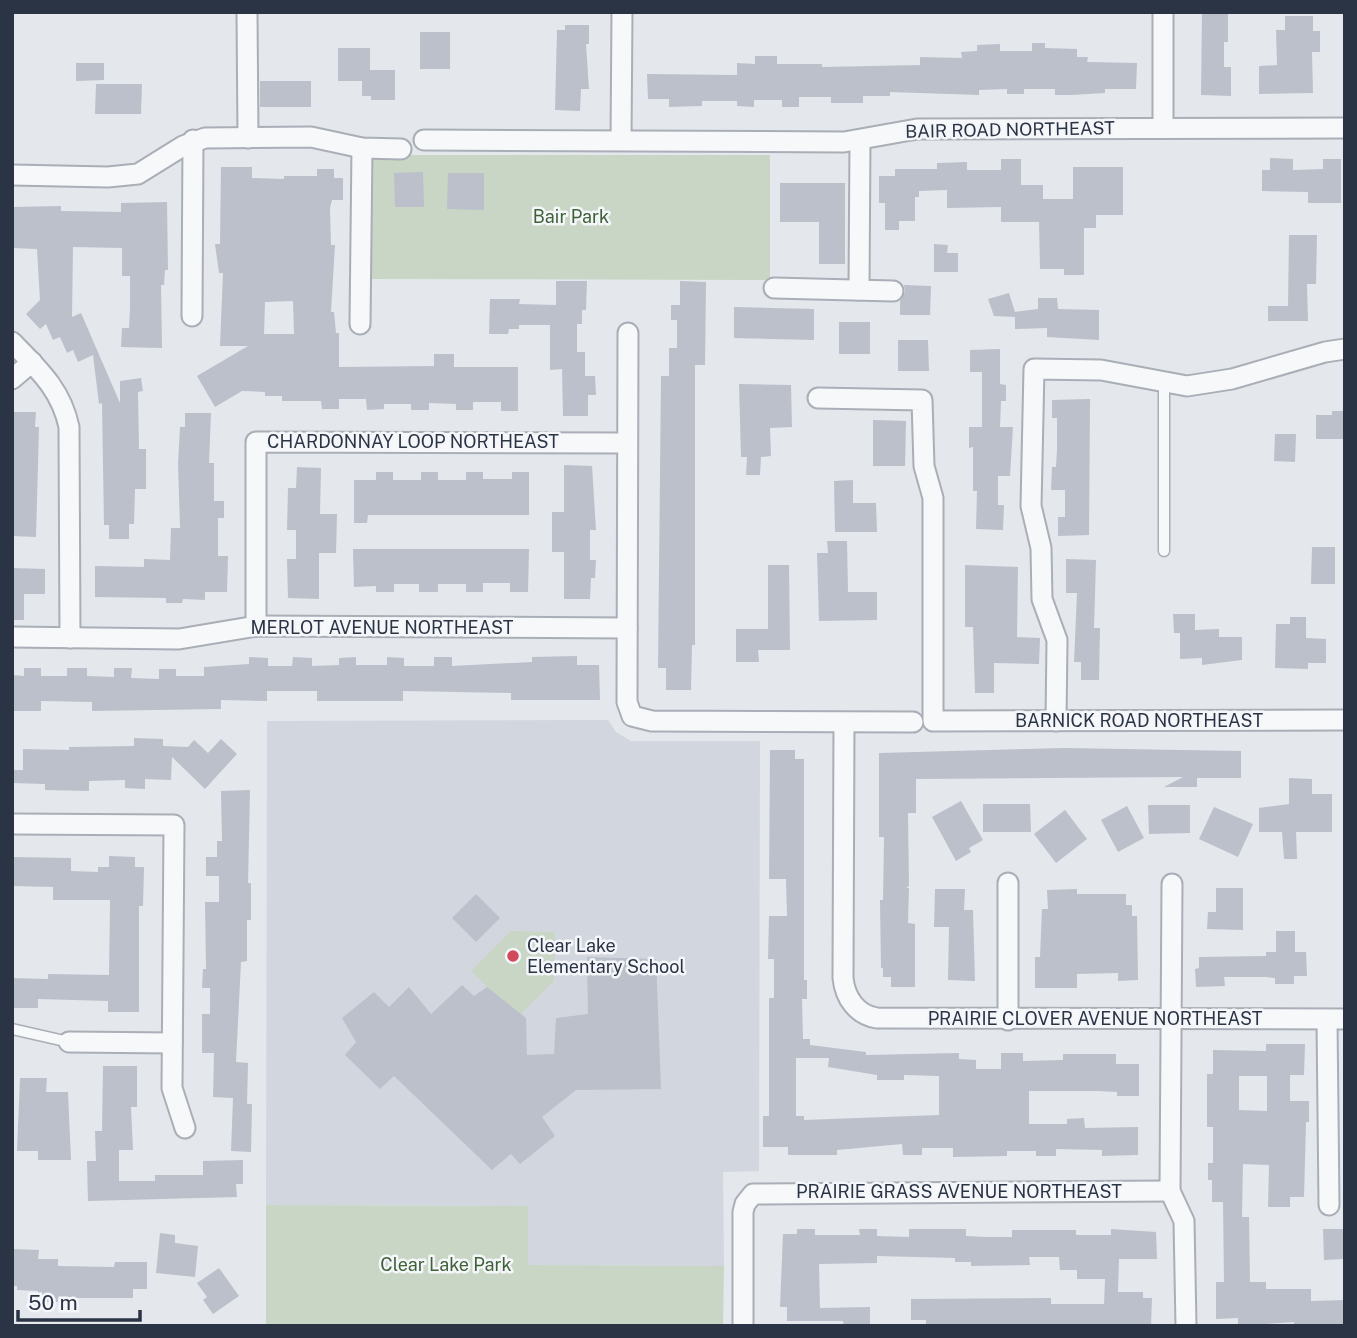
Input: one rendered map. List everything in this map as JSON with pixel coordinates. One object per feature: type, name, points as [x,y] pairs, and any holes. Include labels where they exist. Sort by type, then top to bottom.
[{"type":"street","points":[[247,12],[248,138]]},
{"type":"street","points":[[621,140],[622,12]]},
{"type":"street","points":[[1163,12],[1163,128]]},
{"type":"street","name":"BAIR ROAD NORTHEAST","points":[[424,140],[860,141],[894,131],[917,129],[1345,128]]},
{"type":"street","points":[[12,175],[108,177],[138,174],[193,140],[323,138],[362,148],[401,149]]},
{"type":"street","points":[[191,316],[193,140]]},
{"type":"street","points":[[859,290],[860,141]]},
{"type":"street","points":[[360,324],[362,148]]},
{"type":"street","points":[[774,288],[893,291]]},
{"type":"street","points":[[628,333],[627,702],[632,716],[652,721],[913,722]]},
{"type":"street","points":[[12,342],[60,396],[69,426],[70,638]]},
{"type":"street","points":[[1056,721],[1057,640],[1042,599],[1041,548],[1031,506],[1034,369],[1101,370],[1187,386],[1220,381],[1345,349]]},
{"type":"street","points":[[12,379],[32,362]]},
{"type":"street","name":"BARNICK ROAD NORTHEAST","points":[[818,398],[922,400],[924,466],[933,498],[933,721],[1345,720]]},
{"type":"street","name":"CHARDONNAY LOOP NORTHEAST","points":[[256,626],[256,442],[627,443]]},
{"type":"street","name":"MERLOT AVENUE NORTHEAST","points":[[12,637],[179,639],[256,626],[627,628]]},
{"type":"street","name":"PRAIRIE CLOVER AVENUE NORTHEAST","points":[[844,723],[843,978],[851,1001],[863,1014],[877,1018],[1008,1020],[1336,1019]]},
{"type":"street","points":[[12,824],[174,825],[172,1088],[185,1128]]},
{"type":"street","points":[[1008,883],[1008,1020]]},
{"type":"street","points":[[1172,884],[1170,1191],[1184,1222],[1186,1326]]},
{"type":"street","points":[[1329,1205],[1336,1019]]},
{"type":"street","points":[[69,1042],[172,1043]]},
{"type":"street","name":"PRAIRIE GRASS AVENUE NORTHEAST","points":[[743,1326],[743,1212],[748,1198],[761,1192],[1170,1191]]},
{"type":"lane","points":[[1164,383],[1164,551]]},
{"type":"lane","points":[[12,1029],[69,1042]]},
{"type":"shaded area","name":"Clear Lake Elementary School","points":[[608,720],[616,732],[631,741],[760,741],[759,1171],[723,1172],[724,1266],[528,1265],[528,1206],[266,1205],[267,721]]},
{"type":"green space","name":"Bair Park","points":[[372,155],[770,155],[770,280],[371,279]]},
{"type":"green space","points":[[511,931],[555,932],[554,981],[518,1017],[471,971]]},
{"type":"green space","name":"Clear Lake Park","points":[[266,1205],[528,1206],[528,1265],[724,1266],[723,1326],[266,1326]]},
{"type":"building","points":[[1202,12],[1228,12],[1228,42],[1224,42],[1224,67],[1231,67],[1231,96],[1201,95]]},
{"type":"building","points":[[1285,16],[1313,16],[1313,31],[1320,31],[1320,52],[1312,52],[1313,93],[1259,94],[1259,66],[1277,65],[1276,30],[1285,30]]},
{"type":"building","points":[[565,25],[589,25],[589,44],[586,44],[589,89],[581,89],[580,111],[555,110],[557,30],[565,30]]},
{"type":"building","points":[[420,32],[450,32],[450,69],[420,69]]},
{"type":"building","points":[[1032,43],[1045,43],[1045,48],[1077,49],[1077,57],[1088,57],[1087,62],[1137,63],[1136,89],[1105,89],[1105,93],[1072,95],[1055,95],[1055,89],[1024,89],[1024,94],[1007,94],[1007,89],[979,90],[979,95],[890,92],[890,96],[863,96],[863,103],[831,103],[831,97],[799,97],[799,107],[782,107],[782,100],[754,100],[754,107],[737,106],[737,101],[702,101],[702,106],[669,107],[669,99],[648,99],[647,74],[737,75],[737,63],[755,64],[755,56],[777,56],[777,64],[822,64],[822,67],[920,65],[920,57],[962,58],[961,52],[977,51],[977,45],[1000,44],[1000,51],[1032,51]]},
{"type":"building","points":[[338,48],[370,48],[370,70],[395,70],[395,100],[371,100],[371,96],[362,96],[362,81],[338,81]]},
{"type":"building","points":[[76,63],[104,63],[104,80],[76,81]]},
{"type":"building","points":[[260,81],[311,81],[311,107],[260,107]]},
{"type":"building","points":[[96,84],[142,84],[141,114],[95,114]]},
{"type":"building","points":[[1270,158],[1293,159],[1293,170],[1323,169],[1323,159],[1341,159],[1341,203],[1308,203],[1308,192],[1262,191],[1262,170],[1270,170]]},
{"type":"building","points":[[1001,159],[1021,159],[1021,185],[1043,185],[1043,199],[1073,199],[1073,167],[1123,167],[1123,215],[1096,215],[1096,228],[1084,228],[1084,275],[1064,275],[1064,269],[1040,269],[1039,222],[1001,222],[1001,207],[947,208],[947,190],[919,191],[919,197],[915,197],[915,221],[899,221],[899,230],[885,230],[885,203],[879,203],[879,176],[895,176],[895,169],[937,169],[937,163],[967,162],[967,170],[1001,170]]},
{"type":"building","points":[[221,167],[252,167],[252,178],[284,179],[284,176],[317,176],[317,169],[334,169],[334,178],[343,178],[343,200],[332,200],[330,208],[331,245],[335,245],[331,312],[334,312],[336,333],[339,333],[339,367],[434,366],[434,354],[454,354],[454,367],[518,367],[518,411],[501,411],[501,402],[473,402],[473,410],[456,410],[456,404],[429,403],[429,410],[411,410],[411,404],[384,404],[384,409],[367,410],[366,399],[339,399],[339,409],[322,409],[321,401],[282,401],[282,396],[265,396],[265,392],[242,391],[215,407],[197,376],[248,346],[220,346],[223,273],[219,273],[215,244],[220,244]],"holes":[[[293,301],[294,334],[264,334],[265,302]]]},
{"type":"building","points":[[423,172],[424,207],[395,207],[394,173]]},
{"type":"building","points":[[448,173],[484,173],[484,210],[447,209]]},
{"type":"building","points":[[780,183],[845,183],[845,264],[819,264],[819,222],[780,222]]},
{"type":"building","points":[[167,202],[168,270],[165,270],[164,285],[161,285],[162,348],[121,347],[122,328],[129,328],[130,308],[130,276],[122,276],[122,248],[73,247],[72,317],[81,313],[120,403],[120,381],[141,378],[143,391],[138,392],[139,449],[146,449],[146,489],[135,489],[134,524],[129,524],[129,539],[109,539],[109,525],[104,525],[102,403],[99,404],[93,355],[78,362],[73,350],[67,353],[60,337],[53,340],[46,324],[40,329],[26,314],[40,300],[37,249],[12,248],[12,207],[61,206],[61,211],[121,212],[121,203]]},
{"type":"building","points":[[1289,235],[1317,235],[1316,284],[1307,284],[1308,321],[1268,321],[1268,306],[1288,306]]},
{"type":"building","points":[[934,244],[948,245],[947,253],[958,253],[958,272],[934,272]]},
{"type":"building","points":[[556,281],[587,281],[586,310],[582,310],[582,324],[577,324],[577,352],[585,352],[585,376],[595,376],[596,395],[588,395],[588,416],[563,416],[562,369],[550,370],[550,325],[519,325],[519,329],[509,329],[508,334],[489,334],[490,299],[520,299],[519,304],[556,305]]},
{"type":"building","points":[[680,281],[706,282],[705,365],[695,365],[695,645],[692,645],[691,690],[666,690],[666,668],[658,668],[661,376],[669,376],[669,348],[677,348],[677,320],[671,320],[671,305],[680,305]]},
{"type":"building","points":[[904,285],[931,286],[930,315],[900,315]]},
{"type":"building","points":[[1009,293],[1015,312],[1038,309],[1038,298],[1057,298],[1058,309],[1099,310],[1099,340],[1047,337],[1047,328],[1015,329],[1015,317],[994,316],[988,299]]},
{"type":"building","points":[[734,307],[814,309],[814,340],[734,338]]},
{"type":"building","points":[[839,322],[870,322],[870,354],[839,354]]},
{"type":"building","points":[[898,340],[928,340],[929,371],[898,371]]},
{"type":"building","points":[[1000,349],[1000,384],[1006,385],[1006,401],[1001,401],[1000,427],[1013,427],[1010,476],[998,476],[998,505],[1004,505],[1003,530],[976,529],[977,491],[973,491],[973,447],[969,448],[969,427],[982,427],[982,372],[970,372],[970,350]]},
{"type":"building","points":[[739,384],[791,385],[792,427],[770,428],[771,456],[761,457],[760,475],[746,475],[747,457],[741,457]]},
{"type":"building","points":[[1090,399],[1089,535],[1058,536],[1058,517],[1065,517],[1065,490],[1051,490],[1052,467],[1056,467],[1057,450],[1057,418],[1052,418],[1052,400]]},
{"type":"building","points":[[1332,411],[1345,411],[1345,439],[1316,439],[1316,415],[1332,415]]},
{"type":"building","points":[[12,412],[36,412],[35,427],[39,427],[36,537],[12,536]]},
{"type":"building","points":[[185,413],[211,413],[209,463],[214,463],[214,501],[224,501],[224,518],[218,518],[218,556],[228,556],[227,592],[205,592],[205,600],[183,599],[182,603],[166,603],[166,598],[95,597],[95,566],[144,567],[144,559],[170,560],[171,528],[180,528],[178,463],[180,427],[185,427]]},
{"type":"building","points":[[873,420],[906,421],[905,466],[873,466]]},
{"type":"building","points":[[1275,434],[1296,434],[1295,462],[1274,461]]},
{"type":"building","points":[[564,465],[592,466],[596,530],[590,530],[590,560],[596,560],[595,578],[591,578],[590,599],[564,599],[564,552],[552,552],[552,512],[564,512]]},
{"type":"building","points":[[297,467],[321,468],[320,514],[337,514],[336,553],[319,553],[319,599],[288,598],[287,559],[296,559],[296,530],[287,530],[288,488],[296,488]]},
{"type":"building","points":[[376,472],[393,472],[393,480],[421,480],[421,472],[438,472],[438,480],[466,480],[466,472],[483,472],[483,479],[512,479],[512,472],[529,472],[529,515],[368,515],[367,523],[354,523],[354,480],[376,480]]},
{"type":"building","points":[[853,480],[853,503],[876,503],[877,532],[835,532],[834,481]]},
{"type":"building","points":[[827,541],[847,541],[848,592],[877,592],[877,620],[819,621],[817,553],[828,553]]},
{"type":"building","points":[[1312,547],[1335,547],[1335,584],[1311,584]]},
{"type":"building","points":[[353,549],[529,549],[528,592],[510,592],[510,583],[483,583],[483,592],[466,592],[466,584],[438,584],[438,592],[419,592],[419,584],[394,584],[394,592],[376,592],[376,586],[354,587]]},
{"type":"building","points":[[1066,559],[1096,560],[1094,628],[1100,628],[1099,680],[1081,680],[1081,662],[1074,662],[1077,593],[1066,593]]},
{"type":"building","points":[[768,565],[789,565],[790,650],[758,650],[759,662],[736,662],[736,629],[768,629]]},
{"type":"building","points":[[965,565],[1018,567],[1017,637],[1040,638],[1039,664],[994,663],[994,693],[975,693],[973,627],[965,627]]},
{"type":"building","points":[[12,568],[45,569],[45,594],[24,594],[24,620],[12,620]]},
{"type":"building","points":[[1173,614],[1195,614],[1195,630],[1219,629],[1219,637],[1242,637],[1242,660],[1202,665],[1202,658],[1180,659],[1180,633],[1174,633]]},
{"type":"building","points":[[1290,617],[1306,617],[1306,638],[1326,639],[1326,663],[1308,663],[1308,669],[1275,668],[1276,624],[1290,624]]},
{"type":"building","points":[[577,656],[577,665],[599,665],[600,700],[511,700],[511,693],[403,691],[403,701],[317,701],[317,691],[267,691],[267,701],[221,700],[221,709],[92,711],[92,702],[41,701],[41,711],[12,711],[12,675],[24,676],[24,668],[41,668],[41,676],[67,676],[67,668],[87,668],[87,676],[114,677],[114,668],[132,668],[131,678],[159,679],[159,669],[176,669],[176,676],[204,676],[204,667],[249,664],[249,657],[268,658],[268,666],[292,666],[293,657],[312,658],[312,666],[339,665],[339,658],[356,657],[356,665],[387,665],[387,657],[404,658],[404,666],[434,666],[434,657],[452,657],[452,666],[532,662],[532,657]]},
{"type":"building","points":[[134,738],[163,739],[163,746],[188,747],[194,740],[208,753],[221,739],[237,754],[205,789],[172,757],[171,780],[145,779],[145,789],[125,788],[125,780],[89,781],[89,791],[45,790],[45,784],[12,783],[12,770],[23,770],[23,749],[69,750],[69,747],[134,746]]},
{"type":"building","points":[[1064,748],[1241,751],[1241,778],[1197,778],[1197,787],[1164,787],[1183,777],[916,779],[916,813],[908,813],[909,886],[906,888],[909,888],[908,923],[915,924],[915,987],[891,987],[891,977],[883,977],[881,968],[880,900],[883,900],[884,837],[879,837],[879,753]]},
{"type":"building","points":[[770,750],[795,750],[795,759],[804,759],[804,980],[807,980],[807,999],[802,999],[803,1039],[810,1039],[810,1045],[866,1052],[866,1055],[959,1053],[959,1059],[976,1060],[976,1069],[1001,1069],[1001,1053],[1023,1053],[1023,1061],[1063,1060],[1063,1054],[1116,1054],[1116,1064],[1139,1064],[1139,1096],[1117,1096],[1117,1092],[1097,1091],[1029,1091],[1029,1124],[1067,1124],[1067,1119],[1084,1118],[1085,1128],[1138,1127],[1138,1155],[1102,1156],[1102,1150],[1056,1149],[1056,1156],[1036,1156],[1036,1151],[1007,1151],[1007,1156],[953,1157],[953,1148],[922,1148],[922,1155],[903,1155],[902,1144],[837,1150],[837,1155],[788,1155],[788,1147],[763,1147],[763,1116],[769,1116],[769,998],[774,998],[774,959],[768,959],[769,916],[787,916],[786,879],[769,879]],"holes":[[[796,1058],[829,1058],[828,1067],[877,1075],[877,1080],[904,1080],[904,1075],[939,1076],[939,1115],[804,1120],[804,1116],[796,1116]]]},
{"type":"building","points":[[1289,778],[1312,779],[1312,794],[1332,794],[1332,832],[1296,832],[1297,859],[1284,859],[1282,832],[1259,832],[1259,808],[1289,804]]},
{"type":"building","points":[[250,790],[248,883],[251,883],[251,920],[247,920],[247,961],[241,962],[236,1062],[248,1063],[247,1104],[252,1104],[251,1152],[231,1151],[233,1098],[213,1097],[214,1053],[202,1053],[202,1014],[210,1014],[210,988],[202,988],[203,969],[206,969],[205,902],[219,902],[219,876],[206,876],[206,857],[217,857],[217,841],[222,841],[221,791]]},
{"type":"building","points":[[961,801],[983,840],[969,848],[971,852],[956,861],[932,817]]},
{"type":"building","points":[[983,804],[1030,804],[1031,832],[983,832]]},
{"type":"building","points":[[1148,805],[1190,805],[1190,833],[1149,834]]},
{"type":"building","points":[[1127,806],[1144,838],[1118,852],[1101,820]]},
{"type":"building","points":[[1214,807],[1253,824],[1238,857],[1199,839]]},
{"type":"building","points":[[1065,810],[1087,839],[1056,863],[1034,834]]},
{"type":"building","points":[[109,856],[135,857],[135,867],[144,867],[143,906],[139,906],[139,1012],[108,1012],[108,1001],[38,999],[38,1008],[12,1008],[12,978],[48,979],[48,974],[109,975],[110,900],[53,900],[53,887],[12,886],[12,857],[71,858],[71,871],[98,872],[98,867],[109,867]]},
{"type":"building","points":[[1216,888],[1243,888],[1243,930],[1207,929],[1208,912],[1216,912]]},
{"type":"building","points":[[935,889],[965,889],[964,910],[973,910],[975,981],[948,980],[949,927],[934,927]]},
{"type":"building","points":[[1077,889],[1077,894],[1126,894],[1126,905],[1132,905],[1132,916],[1137,916],[1138,980],[1118,981],[1118,973],[1077,974],[1077,988],[1035,988],[1035,957],[1040,957],[1042,909],[1048,909],[1047,890]]},
{"type":"building","points":[[476,894],[500,918],[476,942],[452,918]]},
{"type":"building","points":[[1276,931],[1295,931],[1295,952],[1306,952],[1307,976],[1294,976],[1294,984],[1275,984],[1275,978],[1266,977],[1224,977],[1225,986],[1196,987],[1195,969],[1199,968],[1199,957],[1266,956],[1266,952],[1276,952]]},
{"type":"building","points":[[587,957],[656,959],[661,1089],[576,1090],[542,1117],[555,1136],[520,1164],[511,1154],[492,1170],[394,1076],[380,1089],[345,1055],[356,1042],[342,1018],[374,992],[389,1007],[409,987],[431,1014],[462,985],[474,996],[487,987],[526,1018],[527,1055],[554,1054],[556,1018],[588,1014]]},
{"type":"building","points":[[1266,1044],[1305,1044],[1304,1075],[1290,1075],[1290,1101],[1309,1101],[1304,1197],[1290,1197],[1290,1207],[1268,1207],[1269,1165],[1243,1164],[1242,1217],[1249,1217],[1250,1282],[1266,1282],[1266,1289],[1311,1289],[1311,1301],[1345,1300],[1345,1326],[1294,1326],[1294,1322],[1238,1326],[1238,1318],[1216,1319],[1216,1282],[1224,1282],[1223,1202],[1212,1202],[1212,1180],[1208,1180],[1208,1163],[1213,1163],[1213,1127],[1207,1127],[1207,1074],[1213,1074],[1213,1050],[1266,1051]],"holes":[[[1239,1076],[1267,1076],[1267,1111],[1239,1110]]]},
{"type":"building","points":[[103,1066],[137,1066],[137,1107],[131,1107],[133,1150],[119,1150],[119,1181],[155,1181],[155,1175],[203,1175],[203,1161],[243,1160],[243,1184],[236,1184],[237,1197],[88,1201],[87,1161],[96,1161],[95,1131],[102,1131]]},
{"type":"building","points":[[20,1078],[47,1078],[46,1092],[68,1092],[71,1160],[38,1160],[38,1151],[17,1151]]},
{"type":"building","points":[[797,1229],[815,1229],[815,1235],[860,1235],[859,1229],[877,1229],[877,1236],[909,1237],[909,1229],[966,1229],[966,1236],[986,1237],[1012,1237],[1012,1230],[1076,1230],[1076,1235],[1111,1235],[1111,1229],[1156,1232],[1157,1259],[1119,1259],[1118,1292],[1143,1292],[1143,1298],[1152,1298],[1151,1326],[926,1326],[926,1320],[911,1320],[911,1299],[1051,1298],[1051,1304],[1104,1304],[1105,1279],[1077,1279],[1077,1270],[1060,1270],[1059,1257],[1029,1257],[1030,1265],[971,1266],[971,1262],[955,1262],[955,1258],[877,1256],[877,1263],[819,1264],[820,1308],[870,1307],[870,1326],[844,1326],[843,1321],[787,1321],[787,1307],[780,1307],[783,1234],[797,1234]]},
{"type":"building","points":[[1323,1229],[1345,1229],[1345,1259],[1324,1260]]},
{"type":"building","points":[[160,1233],[175,1235],[175,1243],[198,1246],[195,1277],[156,1273]]},
{"type":"building","points":[[12,1249],[39,1250],[38,1259],[58,1259],[58,1266],[114,1267],[115,1262],[147,1262],[147,1289],[133,1289],[133,1298],[58,1298],[58,1302],[38,1302],[38,1291],[17,1290],[17,1286],[12,1286]]},
{"type":"building","points":[[219,1268],[239,1296],[213,1314],[203,1300],[207,1297],[197,1283]]},
{"type":"place","name":"Clear Lake Elementary School","points":[[513,956]]}]
